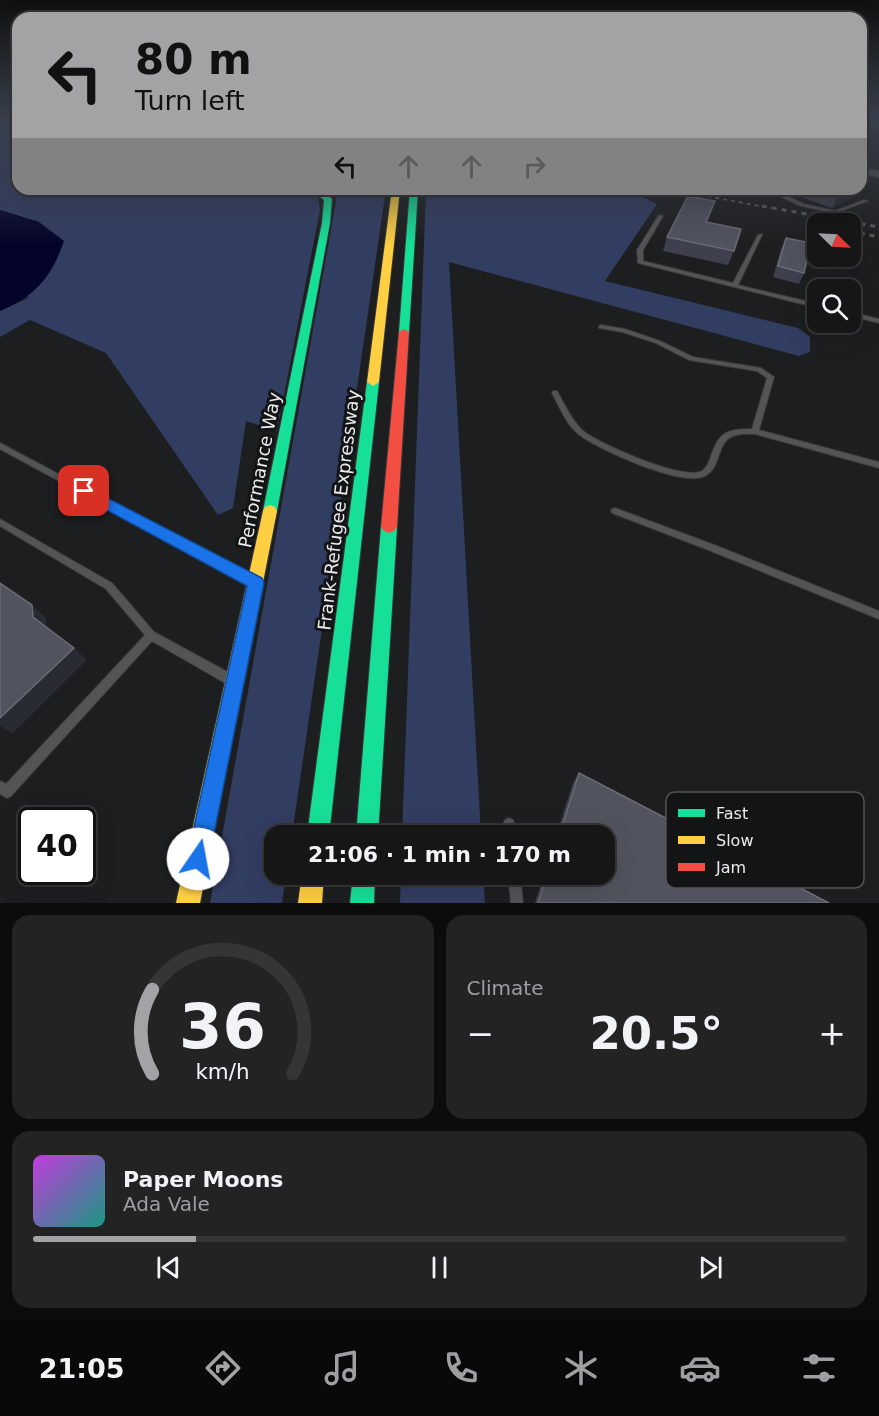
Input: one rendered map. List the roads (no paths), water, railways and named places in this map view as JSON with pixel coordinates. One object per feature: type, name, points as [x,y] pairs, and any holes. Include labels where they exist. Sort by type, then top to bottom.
[{"type":"main road","name":"Performance Way","points":[[188,903],[256,583],[326,223],[328,199],[323,195]]},
{"type":"main road","name":"Frank-Refugee Expressway","points":[[319,825],[395,195]]},
{"type":"main road","points":[[368,825],[414,195]]},
{"type":"main road","points":[[310,903],[312,885]]},
{"type":"main road","points":[[362,903],[363,885]]},
{"type":"lane","points":[[780,195],[803,205],[835,212],[866,201]]},
{"type":"lane","points":[[661,216],[640,250],[640,262],[807,303]]},
{"type":"lane","points":[[735,286],[760,235]]},
{"type":"lane","points":[[861,317],[879,321]]},
{"type":"lane","points":[[601,327],[623,330],[658,342],[691,359],[759,369],[771,376],[755,431]]},
{"type":"lane","points":[[555,393],[568,418],[584,435],[631,458],[678,476],[700,476],[708,470],[723,437],[730,432],[755,431],[879,465]]},
{"type":"lane","points":[[0,446],[256,583]]},
{"type":"lane","points":[[615,511],[716,547],[739,560],[879,615]]},
{"type":"lane","points":[[0,522],[109,586],[151,635],[235,682]]},
{"type":"lane","points":[[0,787],[7,792],[151,635]]},
{"type":"lane","points":[[515,885],[517,903]]},
{"type":"railway","points":[[671,195],[676,196]]},
{"type":"railway","points":[[701,195],[771,208]]},
{"type":"railway","points":[[762,206],[879,227]]},
{"type":"railway","points":[[861,233],[879,237]]}]
